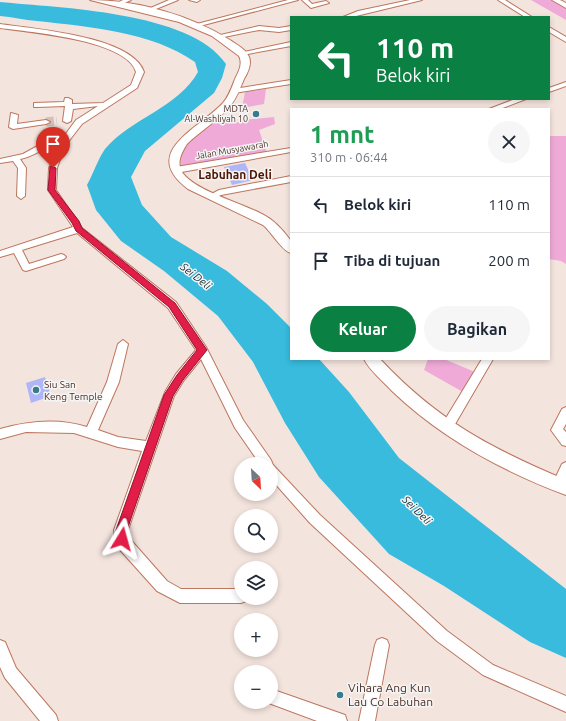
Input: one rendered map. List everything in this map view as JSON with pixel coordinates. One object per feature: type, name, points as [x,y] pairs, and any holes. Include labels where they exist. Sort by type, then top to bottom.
[{"type":"street","points":[[94,0],[149,10],[196,25],[219,36],[242,53],[246,58],[246,64],[234,91],[225,105],[180,145],[175,157],[176,170],[182,179],[189,184],[268,223],[290,249]]},
{"type":"street","points":[[118,4],[128,0]]},
{"type":"street","points":[[149,10],[175,0]]},
{"type":"street","points":[[192,0],[197,0]]},
{"type":"street","points":[[196,25],[294,0]]},
{"type":"street","points":[[305,0],[311,6],[326,3]]},
{"type":"street","points":[[349,16],[364,11],[419,0]]},
{"type":"street","points":[[501,0],[527,16]]},
{"type":"street","points":[[555,0],[566,6]]},
{"type":"street","points":[[0,26],[107,46],[134,60],[140,72],[134,86],[79,122],[61,146],[53,168],[52,190],[76,223],[78,229],[172,305],[202,350],[238,424],[262,457]]},
{"type":"street","points":[[219,36],[259,28],[279,30],[290,28]]},
{"type":"street","points":[[550,30],[566,40]]},
{"type":"street","points":[[242,53],[290,44]]},
{"type":"street","points":[[234,91],[290,82]]},
{"type":"street","points":[[550,90],[566,84]]},
{"type":"street","points":[[496,108],[519,100]]},
{"type":"street","points":[[37,105],[69,103],[104,106]]},
{"type":"street","points":[[67,121],[70,112],[69,103]]},
{"type":"street","points":[[14,115],[13,126],[46,122]]},
{"type":"street","points":[[57,121],[79,122]]},
{"type":"street","points":[[0,161],[26,156],[46,145],[61,146]]},
{"type":"street","name":"Jalan Musyawarah","points":[[176,170],[290,150]]},
{"type":"street","points":[[15,158],[22,168],[21,196]]},
{"type":"street","points":[[212,196],[219,193],[290,179]]},
{"type":"street","points":[[0,254],[78,229]]},
{"type":"street","points":[[17,249],[26,268],[61,257]]},
{"type":"street","points":[[91,432],[113,382],[123,344]]},
{"type":"street","points":[[202,350],[180,377],[169,395],[121,530],[122,539],[126,546],[162,586],[180,596],[234,596]]},
{"type":"street","points":[[372,360],[395,384],[447,427],[497,457],[562,486],[566,468]]},
{"type":"street","points":[[447,427],[487,360]]},
{"type":"street","points":[[566,412],[557,430],[566,441]]},
{"type":"street","points":[[0,434],[26,427],[46,426],[74,428],[91,432],[118,442],[150,447]]},
{"type":"street","points":[[278,478],[315,519],[442,636],[488,670],[566,704]]},
{"type":"street","points":[[367,721],[382,645]]},
{"type":"street","points":[[0,647],[10,674],[50,721]]},
{"type":"street","points":[[278,699],[339,721]]},
{"type":"shaded area","points":[[531,0],[552,0],[566,8],[566,20]]},
{"type":"shaded area","points":[[266,89],[264,104],[242,108],[245,92]]},
{"type":"shaded area","points":[[274,117],[275,124],[259,130],[267,153],[181,167],[181,158],[191,139],[215,118],[242,123],[243,120]]},
{"type":"shaded area","points":[[550,136],[566,136],[566,264],[561,261],[550,259]]},
{"type":"shaded area","points":[[428,360],[446,360],[475,372],[463,392],[424,370]]},
{"type":"water","name":"Sei Deli","points":[[0,2],[88,10],[122,15],[154,23],[184,33],[208,46],[226,64],[222,78],[214,93],[145,151],[131,177],[142,205],[171,237],[227,271],[267,304],[290,327],[290,360],[320,360],[349,392],[399,458],[566,589],[566,658],[530,642],[444,586],[389,554],[319,477],[285,423],[253,362],[218,316],[164,271],[121,241],[96,210],[87,185],[105,149],[128,129],[179,95],[198,72],[195,62],[159,43],[119,32],[0,16]]},
{"type":"building","points":[[245,163],[253,180],[232,185],[224,167]]},
{"type":"building","name":"Siu San Keng Temple","points":[[45,377],[51,396],[31,403],[26,383]]},
{"type":"tunnel","points":[[54,121],[46,122],[57,121]]},
{"type":"place","name":"MDTA Al-Washliyah 10","points":[[256,114]]},
{"type":"place","name":"Siu San Keng Temple","points":[[36,390]]},
{"type":"place","name":"Vihara Ang Kun Lau Co Labuhan","points":[[340,695]]},
{"type":"district","name":"Labuhan Deli","points":[[235,175]]},
{"type":"route","points":[[53,168],[52,190],[76,223],[78,229],[172,305],[202,350],[180,377],[169,395],[159,419],[121,530],[122,539]]}]
